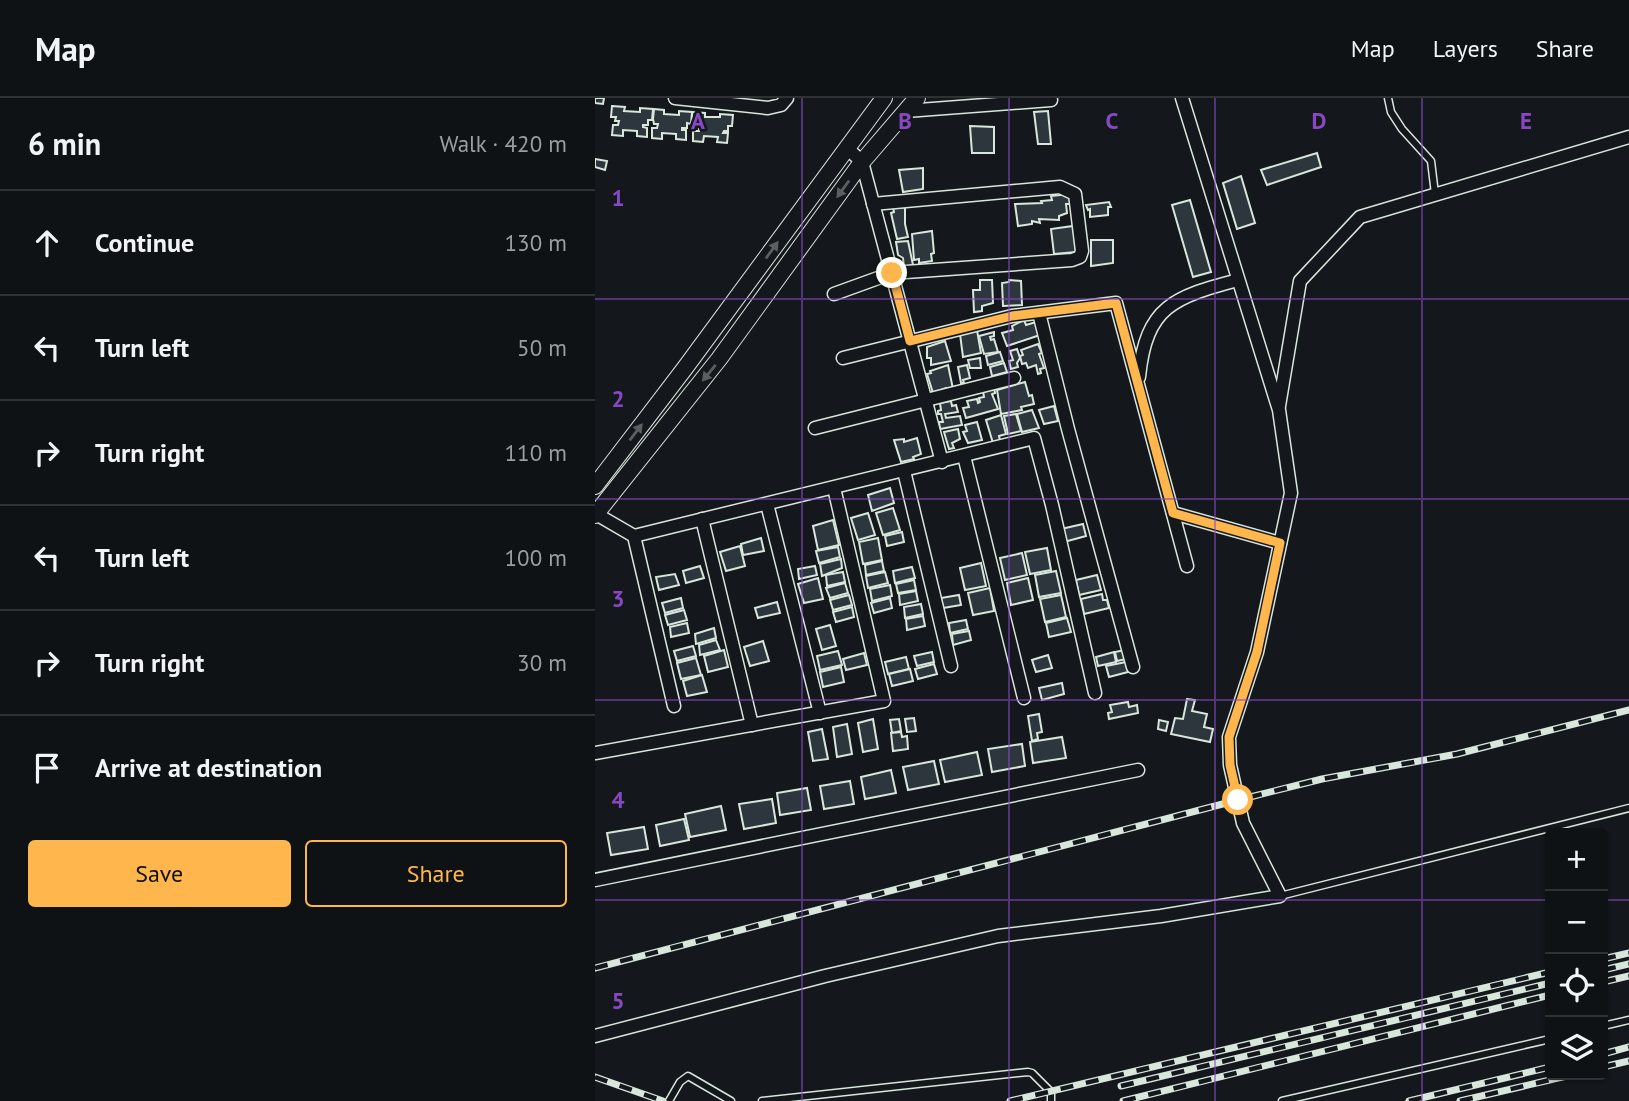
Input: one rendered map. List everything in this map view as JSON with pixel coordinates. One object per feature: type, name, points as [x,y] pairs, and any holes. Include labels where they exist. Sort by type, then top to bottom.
[{"type":"street","points":[[675,98],[768,108],[781,105],[787,98]]},
{"type":"street","points":[[610,496],[595,485],[884,98]]},
{"type":"street","points":[[595,1036],[825,976],[998,936],[1161,916],[1280,896],[1243,823],[1230,765],[1229,737],[1257,652],[1291,493],[1279,410],[1182,98]]},
{"type":"street","points":[[1051,100],[911,104],[862,162],[719,359],[595,515],[634,536],[1034,438],[1095,693]]},
{"type":"street","points":[[1279,410],[1300,282],[1360,217],[1629,137]]},
{"type":"street","points":[[847,148],[862,162],[942,462]]},
{"type":"street","points":[[834,294],[892,273],[1072,260],[1080,257],[1082,251],[1075,194],[1060,187],[873,204]]},
{"type":"street","points":[[1139,387],[1142,349],[1161,314],[1190,293],[1238,280]]},
{"type":"street","points":[[843,358],[1012,316],[1116,303],[1187,566]]},
{"type":"street","points":[[1039,313],[1133,667]]},
{"type":"street","points":[[815,428],[1014,378]]},
{"type":"street","points":[[964,456],[1024,698]]},
{"type":"street","points":[[904,471],[951,666]]},
{"type":"street","points":[[595,753],[884,701],[834,488]]},
{"type":"street","points":[[767,504],[820,713]]},
{"type":"street","points":[[1173,513],[1280,543]]},
{"type":"street","points":[[702,519],[752,725]]},
{"type":"street","points":[[634,536],[674,706]]},
{"type":"street","points":[[595,880],[1138,770]]},
{"type":"lane","points":[[1388,98],[1391,112],[1402,129],[1431,161],[1435,194]]},
{"type":"lane","points":[[1280,896],[1629,808]]},
{"type":"lane","points":[[1608,1025],[1629,1020]]},
{"type":"lane","points":[[1282,1101],[1545,1040]]},
{"type":"lane","points":[[762,1101],[1028,1072],[1051,1092],[1051,1101]]},
{"type":"lane","points":[[669,1101],[680,1082],[688,1076],[730,1101]]},
{"type":"building","points":[[595,98],[604,98],[603,104],[595,103]]},
{"type":"building","points":[[612,106],[625,107],[624,111],[653,109],[652,120],[648,120],[648,125],[643,125],[647,128],[647,137],[637,136],[637,131],[623,130],[623,136],[612,135],[613,125],[618,125],[619,121],[615,121],[616,117],[611,117]]},
{"type":"building","points":[[654,109],[664,110],[664,114],[692,112],[691,124],[687,123],[687,128],[682,128],[686,130],[686,140],[676,139],[676,134],[662,133],[662,139],[652,138],[652,128],[657,128],[658,124],[654,124]]},
{"type":"building","points":[[1048,111],[1051,144],[1038,144],[1034,112]]},
{"type":"building","points":[[692,112],[705,113],[705,117],[733,115],[732,126],[728,126],[728,131],[723,133],[728,133],[727,143],[717,142],[718,137],[704,136],[703,142],[693,141],[693,131],[699,131],[699,127],[692,123]]},
{"type":"building","points":[[970,126],[994,127],[994,153],[972,153]]},
{"type":"building","points":[[1317,153],[1321,167],[1267,185],[1261,170]]},
{"type":"building","points":[[595,159],[607,161],[605,170],[595,167]]},
{"type":"building","points":[[923,168],[923,189],[903,192],[899,170]]},
{"type":"building","points":[[1241,176],[1255,223],[1237,229],[1223,183]]},
{"type":"building","points":[[1070,194],[1071,204],[1066,204],[1067,213],[1059,216],[1059,220],[1039,219],[1040,223],[1032,221],[1032,224],[1018,226],[1015,204],[1042,203],[1041,201],[1052,200],[1051,196]]},
{"type":"building","points":[[1190,200],[1211,272],[1193,277],[1172,205]]},
{"type":"building","points":[[1109,202],[1111,207],[1108,207],[1108,215],[1090,217],[1090,209],[1088,210],[1086,205]]},
{"type":"building","points":[[905,207],[908,237],[897,239],[891,213],[894,212],[893,208]]},
{"type":"building","points":[[1073,226],[1076,252],[1054,254],[1051,229]]},
{"type":"building","points":[[932,231],[932,261],[919,263],[919,259],[914,260],[912,234]]},
{"type":"building","points":[[1091,240],[1113,240],[1113,263],[1091,266]]},
{"type":"building","points":[[908,241],[913,265],[904,267],[896,242]]},
{"type":"building","points":[[980,280],[992,280],[993,303],[982,306],[982,311],[974,312],[973,290],[980,290]]},
{"type":"building","points":[[1009,280],[1021,281],[1022,305],[1003,306],[1002,283]]},
{"type":"building","points":[[1024,320],[1026,325],[1036,322],[1040,335],[1007,346],[1002,333],[1013,330],[1012,326]]},
{"type":"building","points":[[977,330],[981,353],[963,357],[960,334]]},
{"type":"building","points":[[994,332],[994,336],[990,337],[991,340],[994,339],[998,352],[984,354],[979,336]]},
{"type":"building","points":[[945,341],[951,361],[931,365],[931,358],[927,358],[927,347]]},
{"type":"building","points":[[1038,344],[1044,368],[1040,369],[1041,373],[1038,374],[1036,365],[1028,368],[1026,363],[1022,364],[1020,356],[1023,355],[1021,350]]},
{"type":"building","points":[[1017,349],[1020,358],[1018,367],[1011,369],[1009,361],[1013,360],[1010,351]]},
{"type":"building","points":[[1000,352],[1003,361],[988,365],[986,356]]},
{"type":"building","points":[[980,358],[981,368],[970,368],[968,360]]},
{"type":"building","points":[[1004,363],[1007,372],[992,376],[990,367]]},
{"type":"building","points":[[948,365],[953,389],[946,388],[933,393],[927,374]]},
{"type":"building","points":[[967,365],[970,378],[961,383],[958,367]]},
{"type":"building","points":[[1025,382],[1034,404],[1021,407],[1022,410],[1001,414],[997,390]]},
{"type":"building","points":[[994,387],[995,393],[992,394],[998,409],[966,418],[963,408],[969,407],[967,401],[977,399],[978,403],[980,402],[979,398],[984,397],[983,391]]},
{"type":"building","points":[[951,401],[958,412],[945,414],[946,418],[960,416],[962,425],[940,429],[939,422],[943,422],[941,414],[938,414],[941,410],[940,403]]},
{"type":"building","points":[[1054,406],[1058,421],[1044,424],[1039,410]]},
{"type":"building","points":[[1032,410],[1039,428],[1022,432],[1017,414]]},
{"type":"building","points":[[1016,414],[1021,431],[1008,434],[1004,416]]},
{"type":"building","points":[[1001,415],[1006,434],[999,436],[1000,441],[993,443],[986,420]]},
{"type":"building","points":[[977,422],[982,440],[968,443],[963,432],[967,431],[965,425]]},
{"type":"building","points":[[958,429],[960,439],[952,443],[954,448],[949,449],[944,432]]},
{"type":"building","points":[[917,438],[921,454],[901,462],[894,440],[904,439],[904,442]]},
{"type":"building","points":[[890,488],[894,503],[872,511],[868,495]]},
{"type":"building","points":[[893,508],[900,530],[883,535],[876,513]]},
{"type":"building","points":[[868,513],[875,535],[858,540],[851,518]]},
{"type":"building","points":[[833,520],[839,545],[818,550],[813,526]]},
{"type":"building","points":[[1083,524],[1086,536],[1064,542],[1061,529]]},
{"type":"building","points":[[902,532],[904,542],[887,546],[885,536]]},
{"type":"building","points":[[761,538],[764,551],[743,555],[741,544]]},
{"type":"building","points":[[878,538],[882,560],[863,564],[859,542]]},
{"type":"building","points":[[740,546],[745,566],[726,571],[720,552]]},
{"type":"building","points":[[838,547],[840,557],[819,563],[816,551]]},
{"type":"building","points":[[1047,548],[1051,570],[1030,574],[1025,552]]},
{"type":"building","points":[[1022,553],[1027,575],[1005,580],[1000,558]]},
{"type":"building","points":[[841,559],[842,568],[822,576],[820,564]]},
{"type":"building","points":[[882,561],[884,571],[866,575],[865,565]]},
{"type":"building","points":[[981,563],[986,586],[965,590],[960,568]]},
{"type":"building","points":[[700,566],[704,578],[686,583],[683,571]]},
{"type":"building","points":[[815,566],[817,575],[799,579],[798,569]]},
{"type":"building","points":[[912,567],[915,578],[895,583],[893,571]]},
{"type":"building","points":[[1056,571],[1061,593],[1039,597],[1035,575]]},
{"type":"building","points":[[843,572],[845,582],[827,586],[826,575]]},
{"type":"building","points":[[885,572],[888,583],[868,588],[866,576]]},
{"type":"building","points":[[675,574],[679,585],[659,590],[656,577]]},
{"type":"building","points":[[1097,575],[1101,590],[1079,595],[1076,580]]},
{"type":"building","points":[[818,578],[823,599],[804,603],[798,584]]},
{"type":"building","points":[[1028,578],[1033,600],[1011,605],[1007,583]]},
{"type":"building","points":[[914,580],[916,590],[898,593],[896,584]]},
{"type":"building","points":[[845,583],[848,593],[830,598],[826,588]]},
{"type":"building","points":[[890,585],[892,596],[872,601],[870,589]]},
{"type":"building","points":[[990,588],[994,611],[973,615],[968,593]]},
{"type":"building","points":[[916,591],[918,601],[900,605],[899,594]]},
{"type":"building","points":[[1102,594],[1109,608],[1084,614],[1081,599]]},
{"type":"building","points":[[849,595],[852,605],[833,610],[830,600]]},
{"type":"building","points":[[959,595],[961,605],[943,608],[941,598]]},
{"type":"building","points":[[1061,595],[1066,617],[1045,622],[1040,599]]},
{"type":"building","points":[[681,598],[683,608],[665,613],[662,603]]},
{"type":"building","points":[[890,598],[892,608],[874,613],[871,603]]},
{"type":"building","points":[[777,602],[780,613],[758,618],[755,608]]},
{"type":"building","points":[[921,604],[923,614],[905,618],[904,607]]},
{"type":"building","points":[[852,607],[854,617],[836,622],[833,612]]},
{"type":"building","points":[[684,610],[687,620],[668,625],[665,615]]},
{"type":"building","points":[[923,616],[925,626],[907,630],[906,619]]},
{"type":"building","points":[[1067,618],[1071,632],[1049,637],[1046,623]]},
{"type":"building","points":[[966,620],[968,629],[950,633],[949,623]]},
{"type":"building","points":[[687,623],[689,633],[671,637],[670,627]]},
{"type":"building","points":[[830,625],[836,646],[822,650],[816,629]]},
{"type":"building","points":[[714,628],[716,638],[696,644],[695,634]]},
{"type":"building","points":[[969,631],[971,640],[953,645],[952,634]]},
{"type":"building","points":[[716,640],[720,650],[700,655],[699,645]]},
{"type":"building","points":[[763,641],[769,661],[750,666],[744,647]]},
{"type":"building","points":[[693,646],[696,656],[677,661],[674,651]]},
{"type":"building","points":[[724,650],[728,667],[708,672],[704,656]]},
{"type":"building","points":[[1125,650],[1126,659],[1117,661],[1115,652]]},
{"type":"building","points":[[838,651],[842,665],[820,670],[817,656]]},
{"type":"building","points":[[932,652],[934,662],[917,666],[914,656]]},
{"type":"building","points":[[1114,652],[1116,662],[1098,666],[1096,657]]},
{"type":"building","points":[[864,653],[867,665],[846,670],[843,659]]},
{"type":"building","points":[[1048,655],[1052,668],[1036,672],[1032,660]]},
{"type":"building","points":[[906,657],[909,669],[888,674],[885,662]]},
{"type":"building","points":[[696,658],[701,675],[681,679],[677,663]]},
{"type":"building","points":[[1126,662],[1128,672],[1109,677],[1106,666]]},
{"type":"building","points":[[934,664],[937,674],[918,679],[915,669]]},
{"type":"building","points":[[841,667],[844,682],[823,687],[820,672]]},
{"type":"building","points":[[910,669],[913,681],[892,686],[889,674]]},
{"type":"building","points":[[702,675],[707,692],[687,696],[683,681]]},
{"type":"building","points":[[1062,683],[1064,694],[1042,700],[1039,688]]},
{"type":"building","points":[[1187,699],[1195,700],[1192,711],[1207,714],[1204,727],[1213,729],[1210,742],[1171,734],[1175,718],[1183,719]]},
{"type":"building","points":[[1128,702],[1129,707],[1137,705],[1138,713],[1109,719],[1108,713],[1112,712],[1110,705]]},
{"type":"building","points":[[1039,714],[1042,732],[1037,733],[1038,739],[1032,741],[1028,716]]},
{"type":"building","points":[[914,718],[916,731],[907,732],[905,719]]},
{"type":"building","points":[[873,719],[878,749],[863,752],[858,723]]},
{"type":"building","points":[[899,719],[901,731],[892,733],[890,720]]},
{"type":"building","points":[[1159,720],[1168,722],[1166,731],[1158,729]]},
{"type":"building","points":[[847,724],[852,754],[837,757],[833,727]]},
{"type":"building","points":[[822,729],[828,759],[813,761],[808,732]]},
{"type":"building","points":[[901,732],[902,737],[907,736],[908,749],[893,751],[891,733]]},
{"type":"building","points":[[1062,737],[1066,758],[1033,763],[1030,742]]},
{"type":"building","points":[[1022,744],[1025,766],[992,772],[988,749]]},
{"type":"building","points":[[977,752],[982,775],[945,782],[940,760]]},
{"type":"building","points":[[934,761],[939,784],[908,790],[903,767]]},
{"type":"building","points":[[891,770],[896,793],[865,799],[861,777]]},
{"type":"building","points":[[850,781],[854,804],[824,809],[820,786]]},
{"type":"building","points":[[807,788],[811,810],[780,815],[777,793]]},
{"type":"building","points":[[772,799],[776,823],[744,829],[739,804]]},
{"type":"building","points":[[721,806],[726,830],[690,837],[685,814]]},
{"type":"building","points":[[684,819],[689,840],[660,846],[656,825]]},
{"type":"building","points":[[644,827],[648,849],[611,855],[607,833]]},
{"type":"railway","points":[[595,968],[1322,779],[1457,754],[1629,710]]},
{"type":"railway","points":[[1608,958],[1629,953]]},
{"type":"railway","points":[[1608,969],[1629,964]]},
{"type":"railway","points":[[1010,1101],[1545,973]]},
{"type":"railway","points":[[1608,981],[1629,976]]},
{"type":"railway","points":[[1121,1086],[1545,984]]},
{"type":"railway","points":[[1123,1101],[1545,996]]},
{"type":"railway","points":[[1608,1053],[1629,1047]]},
{"type":"railway","points":[[1608,1066],[1629,1061]]},
{"type":"railway","points":[[1409,1101],[1545,1068]]},
{"type":"railway","points":[[595,1077],[663,1101]]},
{"type":"railway","points":[[1460,1101],[1550,1080]]},
{"type":"route","points":[[892,273],[910,341],[1012,316],[1116,303],[1173,513],[1280,543],[1257,652],[1229,737],[1230,765],[1238,800]]}]
